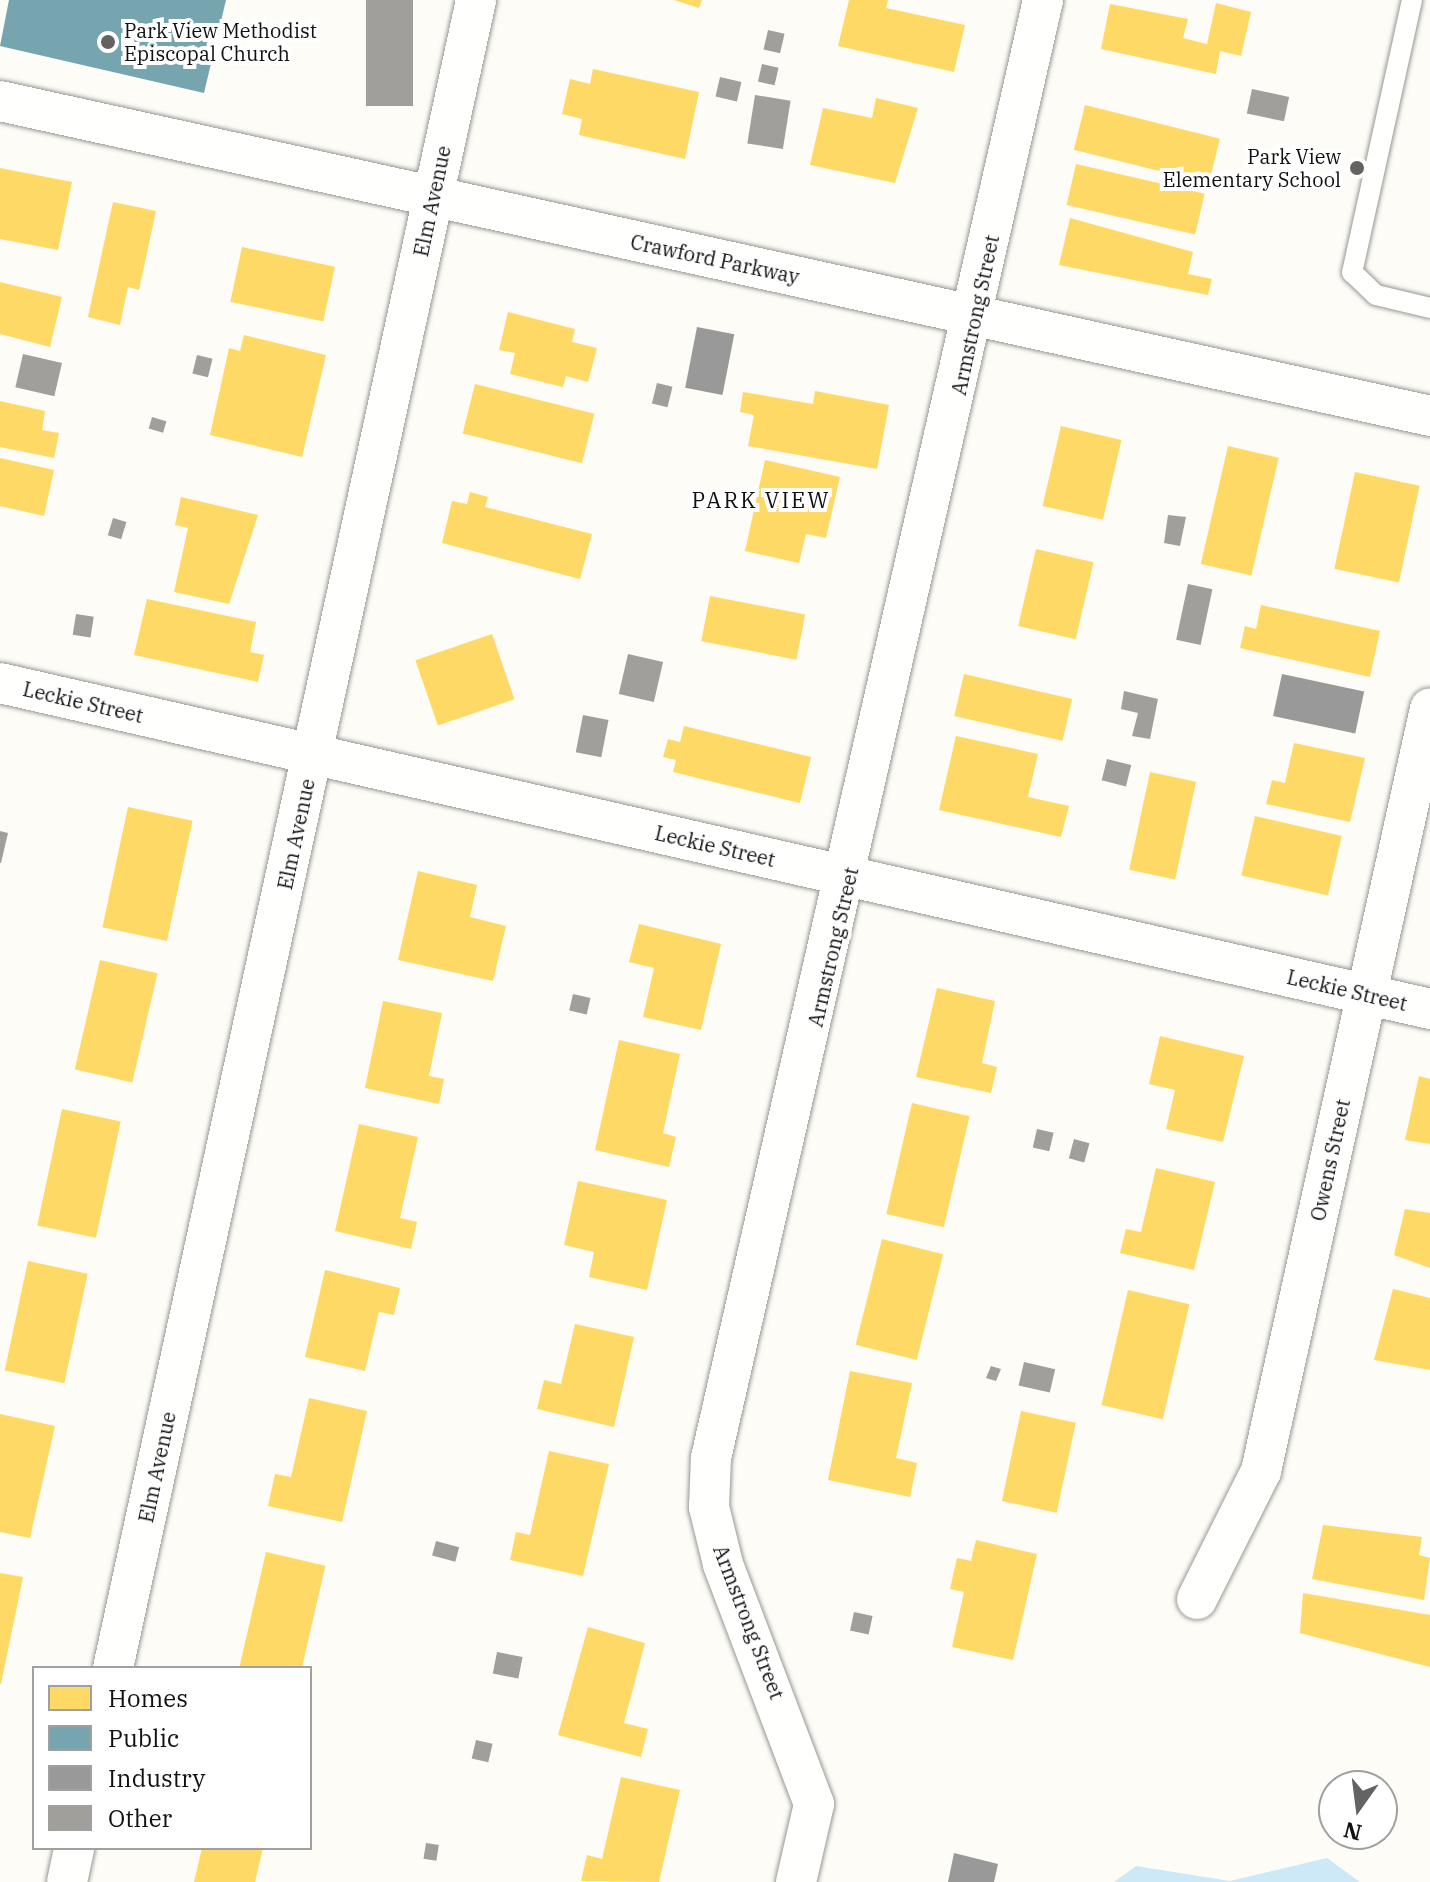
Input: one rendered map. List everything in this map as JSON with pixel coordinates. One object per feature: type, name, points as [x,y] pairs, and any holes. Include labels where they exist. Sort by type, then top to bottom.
[{"type":"street","name":"Elm Avenue","points":[[113,1666],[476,0]]},
{"type":"street","name":"Armstrong Street","points":[[796,1882],[814,1804],[723,1564],[709,1507],[711,1458],[849,877],[1043,0]]},
{"type":"street","name":"Crawford Parkway","points":[[0,101],[1430,416]]},
{"type":"street","name":"Leckie Street","points":[[0,683],[1430,1009]]},
{"type":"street","name":"Owens Street","points":[[1197,1599],[1261,1471],[1430,709]]},
{"type":"street","points":[[67,1882],[74,1850]]},
{"type":"lane","points":[[1412,0],[1352,272],[1376,295],[1430,308]]},
{"type":"water","points":[[1327,1858],[1360,1882],[1114,1882],[1136,1866],[1230,1881]]},
{"type":"building: Homes","points":[[674,0],[702,0],[699,8]]},
{"type":"building: Homes","points":[[849,0],[888,0],[886,8],[965,25],[954,72],[838,46]]},
{"type":"building: Homes","points":[[1216,3],[1251,12],[1241,56],[1220,51],[1216,74],[1101,49],[1110,4],[1188,19],[1183,38],[1207,44]]},
{"type":"building: Homes","points":[[593,69],[699,92],[685,159],[579,135],[582,119],[562,114],[570,79],[590,84]]},
{"type":"building: Homes","points":[[876,98],[918,108],[895,183],[810,165],[823,108],[872,118]]},
{"type":"building: Homes","points":[[1085,105],[1220,139],[1209,183],[1074,150]]},
{"type":"building: Homes","points":[[1076,164],[1205,194],[1195,235],[1067,205]]},
{"type":"building: Homes","points":[[0,168],[72,182],[58,250],[0,239]]},
{"type":"building: Homes","points":[[113,202],[156,211],[139,290],[128,287],[120,325],[88,317]]},
{"type":"building: Homes","points":[[1070,218],[1193,252],[1188,274],[1212,279],[1208,295],[1059,265]]},
{"type":"building: Homes","points":[[242,247],[335,267],[323,322],[230,302]]},
{"type":"building: Homes","points":[[0,282],[62,297],[50,347],[0,334]]},
{"type":"building: Homes","points":[[508,312],[575,329],[572,342],[597,348],[588,382],[566,376],[563,387],[510,374],[515,353],[499,350]]},
{"type":"building: Homes","points":[[244,335],[326,355],[302,457],[210,435],[229,348],[240,351]]},
{"type":"building: Homes","points":[[475,384],[594,414],[582,463],[463,433]]},
{"type":"building: Homes","points":[[815,391],[889,405],[877,469],[748,446],[754,415],[740,412],[743,392],[813,404]]},
{"type":"building: Homes","points":[[0,401],[45,411],[42,430],[59,433],[54,458],[0,447]]},
{"type":"building: Homes","points":[[1061,426],[1121,440],[1103,520],[1043,506]]},
{"type":"building: Homes","points":[[1228,446],[1279,458],[1251,576],[1201,564]]},
{"type":"building: Homes","points":[[0,458],[54,470],[44,516],[0,506]]},
{"type":"building: Homes","points":[[765,460],[840,477],[826,538],[806,534],[799,563],[745,551]]},
{"type":"building: Homes","points":[[1355,472],[1420,486],[1399,583],[1334,569]]},
{"type":"building: Homes","points":[[470,492],[488,497],[485,507],[592,534],[580,579],[442,543],[452,501],[467,504]]},
{"type":"building: Homes","points":[[181,497],[258,515],[229,604],[174,592],[188,528],[175,525]]},
{"type":"building: Homes","points":[[1036,549],[1093,562],[1076,639],[1018,626]]},
{"type":"building: Homes","points":[[710,596],[805,615],[796,660],[701,641]]},
{"type":"building: Homes","points":[[147,599],[256,622],[250,652],[264,655],[258,682],[134,655]]},
{"type":"building: Homes","points":[[1261,605],[1380,631],[1370,677],[1240,648],[1245,626],[1256,629]]},
{"type":"building: Homes","points":[[492,634],[514,699],[438,726],[415,660]]},
{"type":"building: Homes","points":[[964,674],[1072,699],[1062,741],[954,716]]},
{"type":"building: Homes","points":[[684,726],[811,757],[800,803],[673,772],[676,760],[663,757],[668,739],[680,742]]},
{"type":"building: Homes","points":[[956,736],[1038,754],[1028,797],[1069,806],[1061,837],[939,810]]},
{"type":"building: Homes","points":[[1294,743],[1365,758],[1350,822],[1266,804],[1272,780],[1285,783]]},
{"type":"building: Homes","points":[[1150,772],[1196,782],[1175,880],[1129,870]]},
{"type":"building: Homes","points":[[128,807],[193,821],[167,941],[102,927]]},
{"type":"building: Homes","points":[[1255,816],[1342,836],[1328,895],[1241,875]]},
{"type":"building: Homes","points":[[418,871],[477,885],[470,917],[506,926],[493,981],[398,960]]},
{"type":"building: Homes","points":[[639,924],[721,944],[701,1030],[643,1017],[654,968],[629,962]]},
{"type":"building: Homes","points":[[100,960],[157,973],[132,1082],[75,1069]]},
{"type":"building: Homes","points":[[937,988],[995,1001],[982,1063],[997,1067],[991,1093],[916,1077]]},
{"type":"building: Homes","points":[[383,1001],[442,1013],[429,1076],[444,1079],[439,1104],[365,1088]]},
{"type":"building: Homes","points":[[1160,1036],[1244,1056],[1223,1142],[1166,1129],[1175,1090],[1149,1084]]},
{"type":"building: Homes","points":[[619,1040],[680,1054],[663,1133],[676,1137],[669,1167],[595,1150]]},
{"type":"building: Homes","points":[[1419,1076],[1430,1079],[1430,1144],[1405,1140]]},
{"type":"building: Homes","points":[[912,1103],[969,1116],[944,1227],[886,1214]]},
{"type":"building: Homes","points":[[62,1109],[121,1121],[96,1238],[37,1225]]},
{"type":"building: Homes","points":[[359,1124],[418,1137],[400,1218],[417,1222],[411,1249],[335,1231]]},
{"type":"building: Homes","points":[[1156,1168],[1215,1182],[1194,1270],[1120,1253],[1126,1229],[1141,1232]]},
{"type":"building: Homes","points":[[578,1181],[667,1200],[647,1290],[589,1277],[594,1252],[564,1245]]},
{"type":"building: Homes","points":[[1405,1209],[1430,1213],[1430,1268],[1394,1255]]},
{"type":"building: Homes","points":[[882,1239],[943,1254],[917,1360],[856,1345]]},
{"type":"building: Homes","points":[[28,1261],[88,1274],[64,1383],[5,1371]]},
{"type":"building: Homes","points":[[325,1270],[400,1288],[394,1315],[379,1312],[365,1371],[305,1357]]},
{"type":"building: Homes","points":[[1393,1289],[1430,1298],[1430,1370],[1374,1360]]},
{"type":"building: Homes","points":[[1128,1290],[1189,1304],[1163,1419],[1101,1405]]},
{"type":"building: Homes","points":[[575,1324],[634,1337],[614,1427],[537,1409],[544,1380],[561,1384]]},
{"type":"building: Homes","points":[[850,1371],[912,1383],[896,1458],[917,1463],[910,1497],[828,1480]]},
{"type":"building: Homes","points":[[309,1398],[367,1411],[342,1522],[268,1506],[275,1474],[291,1477]]},
{"type":"building: Homes","points":[[1021,1411],[1076,1423],[1057,1513],[1002,1501]]},
{"type":"building: Homes","points":[[0,1414],[55,1426],[30,1538],[0,1532]]},
{"type":"building: Homes","points":[[549,1451],[609,1464],[583,1576],[510,1560],[516,1532],[530,1535]]},
{"type":"building: Homes","points":[[1323,1525],[1422,1537],[1419,1555],[1430,1558],[1424,1600],[1312,1579]]},
{"type":"building: Homes","points":[[976,1540],[1037,1554],[1013,1660],[952,1647],[964,1592],[950,1589],[957,1558],[971,1561]]},
{"type":"building: Homes","points":[[266,1552],[325,1566],[302,1666],[240,1666]]},
{"type":"building: Homes","points":[[0,1573],[23,1577],[1,1684],[0,1684]]},
{"type":"building: Homes","points":[[1303,1593],[1430,1615],[1430,1667],[1300,1633]]},
{"type":"building: Homes","points":[[588,1627],[645,1643],[624,1723],[648,1729],[641,1757],[558,1735]]},
{"type":"building: Homes","points":[[621,1777],[680,1790],[659,1882],[581,1881],[587,1855],[602,1859]]},
{"type":"building: Homes","points":[[202,1850],[263,1850],[255,1882],[194,1882]]},
{"type":"building: Public","name":"Park View Methodist Episcopal Church","points":[[9,0],[226,0],[204,93],[0,46]]},
{"type":"building: Industry","points":[[697,327],[734,334],[722,395],[685,388]]},
{"type":"building: Industry","points":[[1282,674],[1364,691],[1355,734],[1273,716]]},
{"type":"building: Industry","points":[[954,1853],[998,1864],[994,1882],[948,1882]]},
{"type":"building: Other","points":[[366,0],[413,0],[413,106],[366,106]]},
{"type":"building: Other","points":[[768,30],[785,34],[780,53],[764,49]]},
{"type":"building: Other","points":[[762,64],[779,68],[775,85],[758,82]]},
{"type":"building: Other","points":[[720,77],[741,82],[737,101],[716,96]]},
{"type":"building: Other","points":[[1252,89],[1289,97],[1284,121],[1247,113]]},
{"type":"building: Other","points":[[755,95],[791,101],[783,149],[747,143]]},
{"type":"building: Other","points":[[23,354],[62,363],[54,396],[15,387]]},
{"type":"building: Other","points":[[197,355],[213,359],[208,377],[192,373]]},
{"type":"building: Other","points":[[657,383],[673,387],[667,407],[652,403]]},
{"type":"building: Other","points":[[152,417],[166,421],[163,433],[149,429]]},
{"type":"building: Other","points":[[1168,515],[1186,517],[1180,546],[1164,543]]},
{"type":"building: Other","points":[[113,518],[126,522],[121,539],[108,535]]},
{"type":"building: Other","points":[[1188,584],[1212,589],[1201,645],[1176,640]]},
{"type":"building: Other","points":[[76,614],[94,617],[90,638],[73,635]]},
{"type":"building: Other","points":[[628,654],[663,662],[654,702],[619,694]]},
{"type":"building: Other","points":[[1124,691],[1158,699],[1150,739],[1132,736],[1138,713],[1121,709]]},
{"type":"building: Other","points":[[583,715],[609,720],[601,757],[576,752]]},
{"type":"building: Other","points":[[1107,759],[1131,765],[1126,786],[1102,780]]},
{"type":"building: Other","points":[[0,831],[8,833],[1,863],[0,863]]},
{"type":"building: Other","points":[[573,994],[591,998],[587,1015],[569,1011]]},
{"type":"building: Other","points":[[1037,1129],[1054,1133],[1049,1151],[1033,1148]]},
{"type":"building: Other","points":[[1074,1139],[1089,1143],[1084,1162],[1069,1158]]},
{"type":"building: Other","points":[[1024,1362],[1055,1369],[1050,1393],[1019,1385]]},
{"type":"building: Other","points":[[991,1366],[1001,1369],[996,1381],[986,1378]]},
{"type":"building: Other","points":[[436,1541],[459,1547],[455,1562],[432,1555]]},
{"type":"building: Other","points":[[854,1612],[873,1616],[869,1635],[850,1631]]},
{"type":"building: Other","points":[[497,1652],[523,1657],[518,1679],[493,1674]]},
{"type":"building: Other","points":[[476,1740],[493,1744],[488,1762],[472,1759]]},
{"type":"building: Other","points":[[426,1843],[439,1845],[436,1861],[423,1859]]},
{"type":"place","name":"Park View Methodist Episcopal Church","points":[[108,42]]},
{"type":"place","name":"Park View Elementary School","points":[[1357,168]]},
{"type":"district","name":"PARK VIEW","points":[[761,500]]}]
